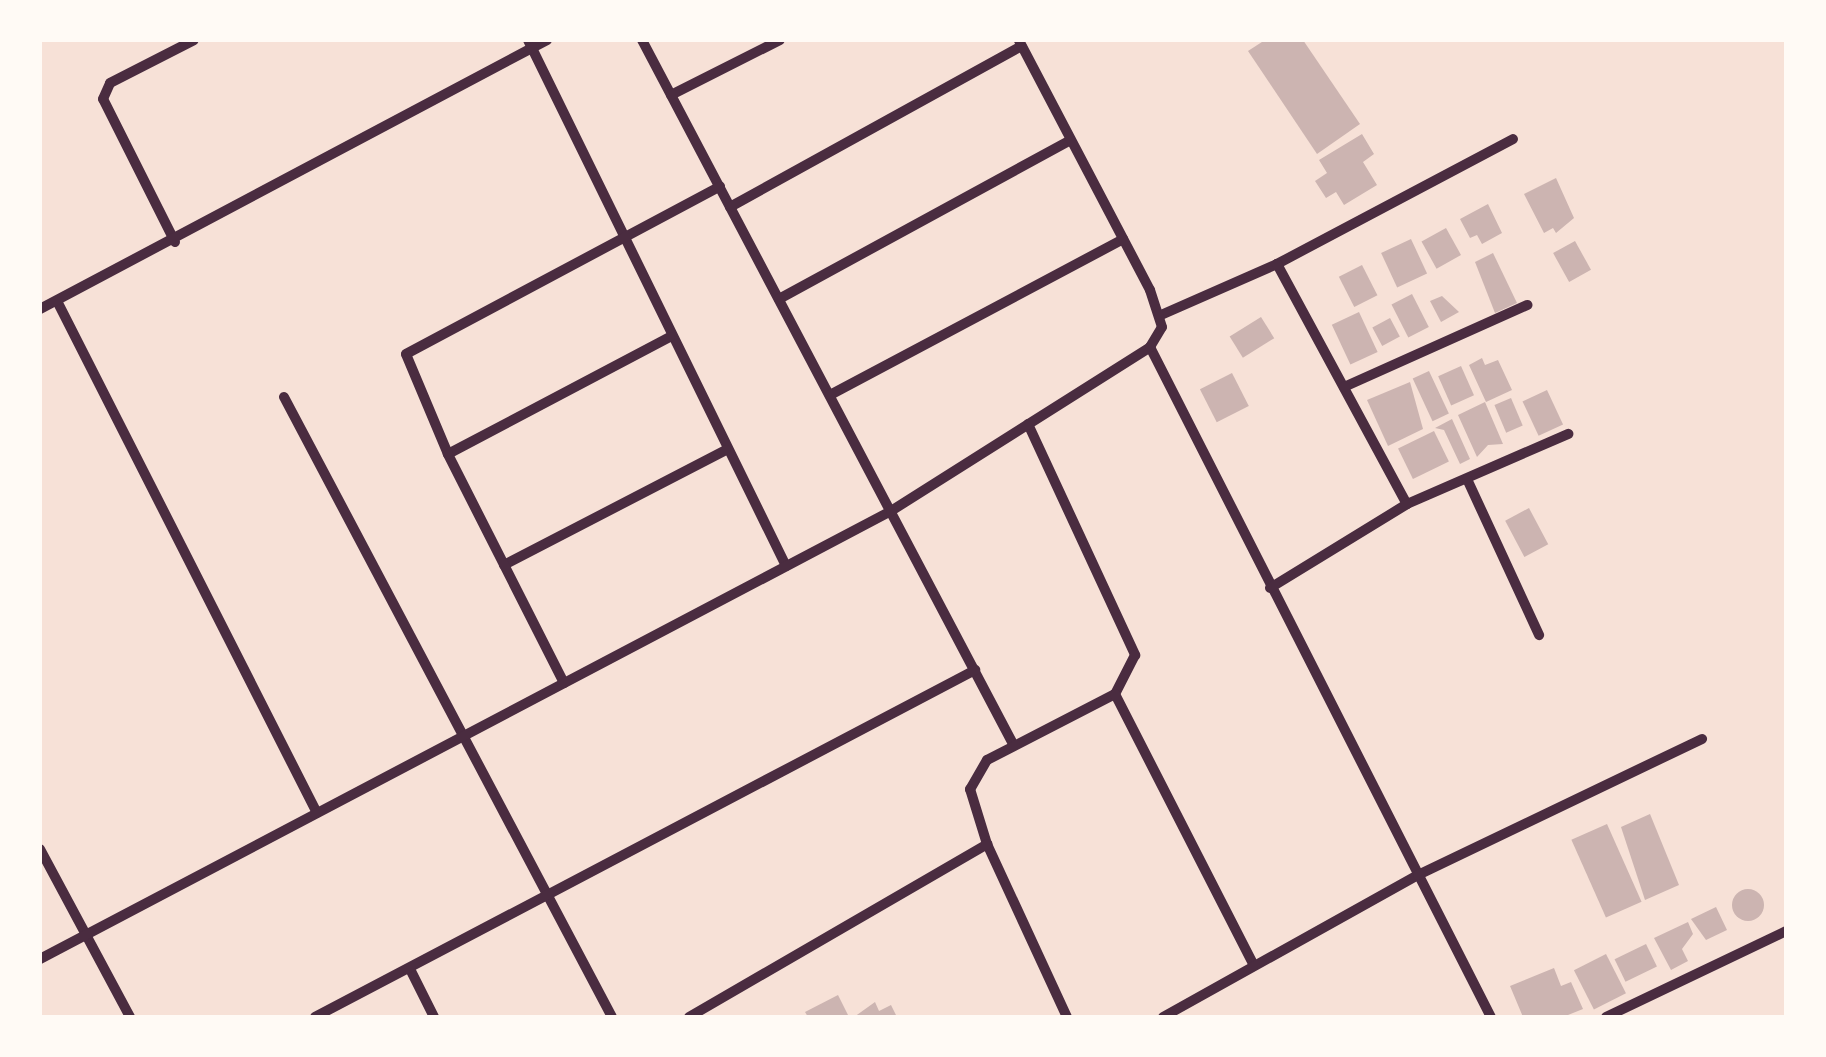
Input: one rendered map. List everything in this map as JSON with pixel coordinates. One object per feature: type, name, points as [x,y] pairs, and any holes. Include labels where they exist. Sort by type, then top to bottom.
[{"type":"street","points":[[175,242],[104,99],[110,83],[194,40]]},
{"type":"street","points":[[40,309],[175,242],[530,44],[546,40]]},
{"type":"street","points":[[642,40],[1013,744]]},
{"type":"street","points":[[672,95],[780,40]]},
{"type":"street","points":[[40,958],[891,511],[1150,347],[1159,337],[1161,314],[1020,43],[730,207]]},
{"type":"street","points":[[530,44],[670,338],[786,566]]},
{"type":"street","points":[[1161,314],[1277,264],[1513,139]]},
{"type":"street","points":[[779,299],[1072,140]]},
{"type":"street","points":[[564,683],[406,366],[412,345],[720,186]]},
{"type":"street","points":[[830,395],[1123,238]]},
{"type":"street","points":[[1277,264],[1407,504]]},
{"type":"street","points":[[57,301],[317,812]]},
{"type":"street","points":[[1344,387],[1527,305]]},
{"type":"street","points":[[448,454],[670,338]]},
{"type":"street","points":[[1150,347],[1491,1017]]},
{"type":"street","points":[[284,396],[612,1017]]},
{"type":"street","points":[[1028,424],[1132,639],[1131,671],[1115,694],[987,760],[970,788],[986,844],[1067,1017]]},
{"type":"street","points":[[1270,588],[1407,504],[1568,434]]},
{"type":"street","points":[[504,565],[726,450]]},
{"type":"street","points":[[1466,479],[1539,635]]},
{"type":"street","points":[[315,1017],[548,899],[975,670]]},
{"type":"street","points":[[1115,694],[1254,966]]},
{"type":"street","points":[[1163,1017],[1418,875],[1702,739]]},
{"type":"street","points":[[689,1017],[986,844]]},
{"type":"street","points":[[40,849],[130,1017]]},
{"type":"street","points":[[1606,1017],[1786,931]]},
{"type":"street","points":[[410,969],[434,1017]]},
{"type":"building","points":[[1265,40],[1303,40],[1360,124],[1317,154],[1248,51]]},
{"type":"building","points":[[1362,134],[1374,154],[1363,162],[1377,185],[1344,205],[1336,192],[1326,198],[1315,181],[1327,173],[1319,160]]},
{"type":"building","points":[[1556,178],[1574,218],[1556,233],[1553,228],[1544,233],[1524,194]]},
{"type":"building","points":[[1488,204],[1502,233],[1482,244],[1477,235],[1470,238],[1460,219]]},
{"type":"building","points":[[1446,228],[1461,255],[1437,269],[1422,242]]},
{"type":"building","points":[[1411,239],[1427,273],[1397,287],[1381,253]]},
{"type":"building","points":[[1575,241],[1591,270],[1569,282],[1553,253]]},
{"type":"building","points":[[1493,253],[1517,303],[1495,313],[1475,262]]},
{"type":"building","points":[[1362,265],[1377,295],[1354,307],[1339,277]]},
{"type":"building","points":[[1412,294],[1429,327],[1408,337],[1392,304]]},
{"type":"building","points":[[1442,296],[1459,312],[1441,322],[1430,301]]},
{"type":"building","points":[[1359,312],[1378,352],[1350,365],[1332,325]]},
{"type":"building","points":[[1261,317],[1274,338],[1243,358],[1230,337]]},
{"type":"building","points":[[1390,318],[1400,337],[1382,346],[1372,327]]},
{"type":"building","points":[[1482,358],[1485,365],[1498,360],[1512,390],[1486,402],[1469,365]]},
{"type":"building","points":[[1461,366],[1474,395],[1451,405],[1438,376]]},
{"type":"building","points":[[1429,371],[1449,414],[1433,421],[1413,379]]},
{"type":"building","points":[[1232,373],[1249,406],[1217,422],[1200,389]]},
{"type":"building","points":[[1410,382],[1423,429],[1388,446],[1367,400]]},
{"type":"building","points":[[1547,390],[1563,424],[1539,436],[1523,401]]},
{"type":"building","points":[[1511,398],[1523,426],[1506,433],[1494,405]]},
{"type":"building","points":[[1485,402],[1503,444],[1488,445],[1477,457],[1458,415]]},
{"type":"building","points":[[1452,419],[1470,459],[1460,464],[1444,430],[1435,428]]},
{"type":"building","points":[[1434,431],[1449,462],[1413,479],[1398,449]]},
{"type":"building","points":[[1529,508],[1548,544],[1524,557],[1505,521]]},
{"type":"building","points":[[1650,814],[1679,885],[1645,900],[1621,827]]},
{"type":"building","points":[[1607,824],[1642,902],[1606,918],[1571,840]]},
{"type":"building","points":[[1748,889],[1759,894],[1764,905],[1759,916],[1748,921],[1737,916],[1732,905],[1737,894]]},
{"type":"building","points":[[1716,907],[1727,930],[1706,940],[1691,919]]},
{"type":"building","points":[[1688,922],[1693,934],[1682,949],[1688,961],[1671,970],[1654,938]]},
{"type":"building","points":[[1646,944],[1657,966],[1626,982],[1615,959]]},
{"type":"building","points":[[1606,954],[1626,993],[1594,1010],[1574,970]]},
{"type":"building","points":[[1554,968],[1561,986],[1571,982],[1583,1009],[1563,1017],[1523,1017],[1510,986]]},
{"type":"building","points":[[838,995],[849,1017],[808,1017],[805,1012]]},
{"type":"building","points":[[875,1002],[879,1011],[891,1005],[897,1017],[854,1017]]}]
